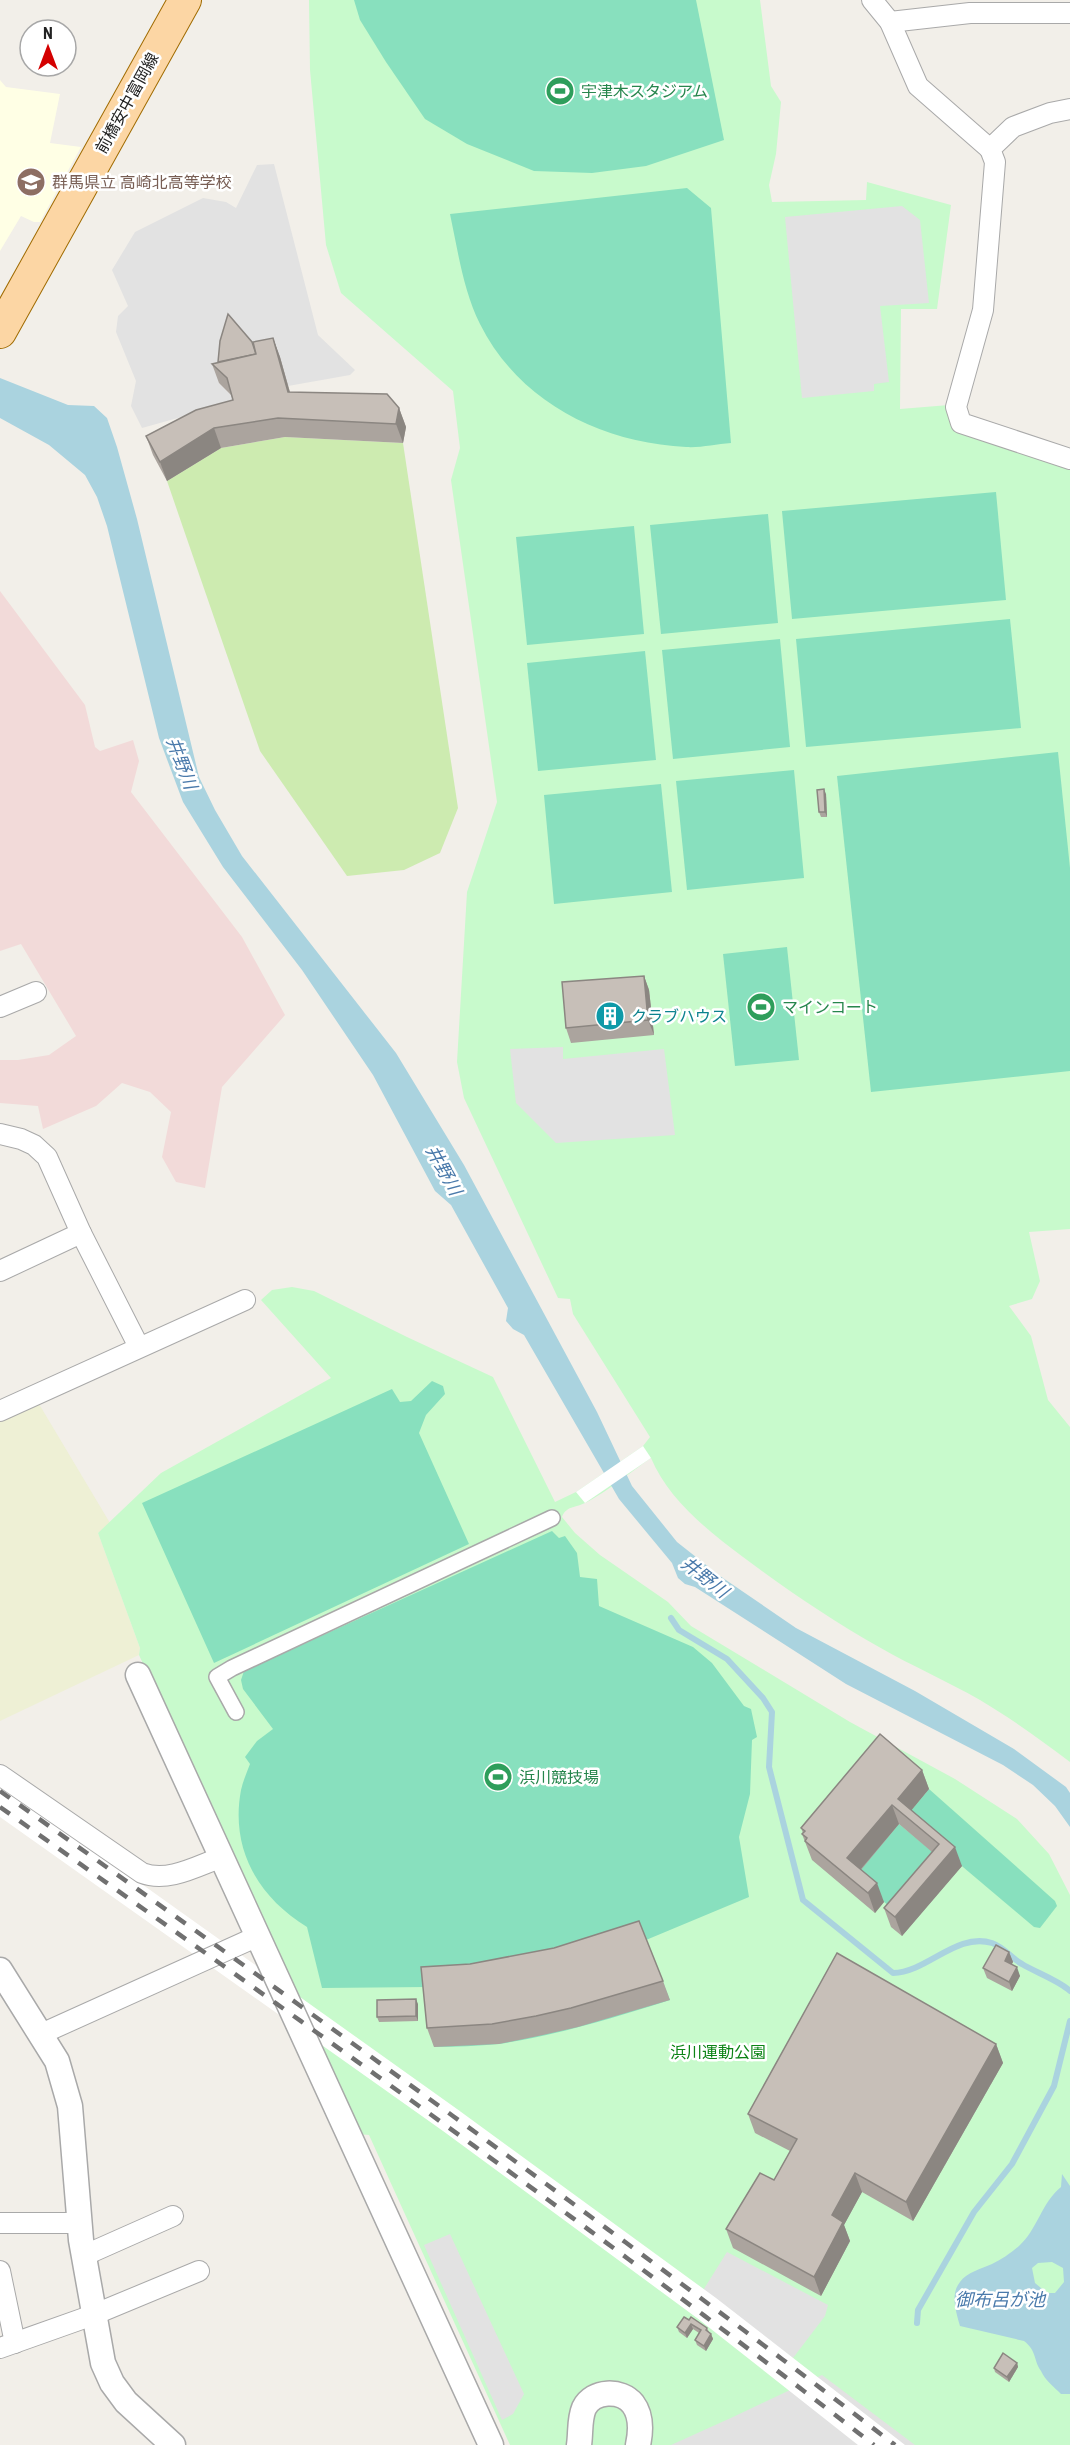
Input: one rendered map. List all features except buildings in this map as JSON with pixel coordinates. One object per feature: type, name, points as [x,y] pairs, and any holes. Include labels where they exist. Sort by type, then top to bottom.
[{"type":"main road","name":"前橋安中富岡線","points":[[0,332],[185,0]]},
{"type":"street","points":[[872,0],[890,22],[918,86],[990,149],[995,162],[983,310],[956,407],[961,423],[1070,459]]},
{"type":"street","points":[[890,22],[970,13],[1070,13]]},
{"type":"street","points":[[990,149],[1012,127],[1050,113],[1070,110]]},
{"type":"street","points":[[0,1007],[36,992]]},
{"type":"street","points":[[0,1134],[34,1145],[47,1157],[81,1233],[139,1347]]},
{"type":"street","points":[[0,1271],[81,1233]]},
{"type":"street","points":[[0,1412],[245,1300]]},
{"type":"street","points":[[236,1712],[217,1677],[552,1518]]},
{"type":"street","points":[[138,1675],[490,2445]]},
{"type":"street","points":[[0,1775],[142,1873],[153,1877],[185,1871],[222,1857]]},
{"type":"street","points":[[41,2034],[258,1936]]},
{"type":"street","points":[[0,1970],[57,2061],[70,2106],[83,2256],[103,2363],[112,2383],[126,2402],[168,2444]]},
{"type":"street","points":[[83,2256],[173,2216]]},
{"type":"street","points":[[0,2223],[79,2223]]},
{"type":"street","points":[[0,2271],[8,2345],[93,2315],[199,2271]]},
{"type":"street","points":[[579,2445],[579,2426],[585,2405],[594,2397],[606,2393],[619,2395],[631,2402],[636,2409],[641,2425],[638,2445]]},
{"type":"shaded area","name":"群馬県立 高崎北高等学校","points":[[0,80],[6,87],[60,94],[50,143],[81,147],[40,222],[34,222],[21,216],[0,251]]},
{"type":"shaded area","points":[[274,164],[318,335],[355,370],[350,375],[288,386],[219,383],[234,398],[235,402],[142,428],[131,406],[136,381],[116,332],[118,316],[128,306],[112,270],[135,232],[203,198],[226,202],[236,208],[257,165]]},
{"type":"shaded area","points":[[902,206],[920,220],[929,303],[880,306],[889,382],[874,384],[874,391],[802,398],[785,217]]},
{"type":"shaded area","points":[[0,591],[85,705],[95,747],[100,751],[133,740],[139,761],[131,792],[242,937],[285,1015],[222,1087],[205,1188],[176,1182],[162,1157],[171,1112],[150,1092],[122,1083],[96,1106],[43,1129],[38,1106],[0,1103],[0,1060],[18,1060],[49,1055],[76,1036],[21,944],[0,951]]},
{"type":"shaded area","points":[[563,1047],[563,1059],[664,1049],[675,1135],[556,1143],[516,1103],[510,1049]]},
{"type":"shaded area","points":[[39,1404],[110,1523],[98,1533],[140,1648],[139,1655],[0,1721],[0,1422]]},
{"type":"shaded area","points":[[450,2234],[524,2394],[513,2414],[502,2420],[424,2245]]},
{"type":"shaded area","points":[[727,2252],[828,2305],[825,2316],[793,2358],[702,2292]]},
{"type":"shaded area","points":[[822,2375],[915,2445],[671,2445],[733,2417]]},
{"type":"green space","name":"浜川運動公園","points":[[309,0],[760,0],[771,86],[781,102],[776,154],[769,185],[772,202],[866,200],[867,182],[951,205],[937,309],[901,309],[900,409],[949,405],[949,418],[957,431],[1070,468],[1070,1229],[1029,1232],[1040,1281],[1032,1299],[1009,1306],[1031,1336],[1048,1400],[1070,1427],[1070,1762],[992,1707],[861,1637],[760,1569],[690,1513],[658,1473],[651,1458],[601,1494],[568,1509],[562,1517],[575,1533],[600,1555],[668,1602],[691,1626],[850,1722],[955,1779],[1017,1819],[1049,1854],[1070,1895],[1070,2445],[510,2445],[369,2135],[358,2134],[139,1655],[140,1648],[98,1533],[161,1473],[331,1378],[261,1300],[272,1290],[292,1287],[314,1291],[493,1377],[555,1502],[576,1492],[643,1446],[650,1437],[573,1314],[570,1299],[558,1298],[464,1098],[457,1062],[467,892],[497,802],[451,480],[460,448],[453,391],[341,293],[326,245],[310,70]]},
{"type":"green space","name":"宇津木スタジアム","points":[[354,0],[696,0],[724,140],[646,166],[592,173],[534,171],[467,144],[425,119],[360,20]]},
{"type":"green space","points":[[687,188],[711,208],[731,443],[691,447],[654,444],[594,427],[540,396],[517,376],[497,352],[474,311],[462,270],[450,214]]},
{"type":"green space","points":[[285,437],[403,443],[458,808],[440,853],[404,870],[347,876],[260,751],[167,481],[221,448]]},
{"type":"green space","points":[[996,492],[1006,600],[792,619],[782,511]]},
{"type":"green space","points":[[768,514],[778,623],[661,634],[650,525]]},
{"type":"green space","points":[[634,526],[644,634],[527,645],[516,537]]},
{"type":"green space","points":[[1010,619],[1021,728],[806,747],[796,639]]},
{"type":"green space","points":[[780,639],[790,747],[673,759],[662,650]]},
{"type":"green space","points":[[645,651],[656,760],[538,771],[527,663]]},
{"type":"green space","points":[[1058,752],[1070,868],[1070,1071],[871,1092],[837,776]]},
{"type":"green space","points":[[794,770],[804,878],[687,890],[676,781]]},
{"type":"green space","points":[[661,784],[672,892],[554,904],[544,795]]},
{"type":"green space","name":"マインコート","points":[[787,947],[799,1060],[735,1066],[723,954]]},
{"type":"green space","points":[[432,1381],[443,1386],[445,1394],[426,1415],[419,1433],[469,1544],[214,1663],[142,1503],[392,1389],[400,1402],[411,1401]]},
{"type":"green space","name":"浜川競技場","points":[[552,1531],[559,1538],[565,1536],[577,1553],[580,1577],[597,1579],[599,1606],[693,1647],[712,1663],[744,1706],[751,1709],[757,1737],[752,1740],[750,1794],[739,1837],[749,1897],[646,1940],[670,2000],[542,2036],[491,2045],[434,2047],[428,1987],[322,1988],[307,1927],[274,1901],[252,1869],[244,1851],[240,1832],[241,1790],[250,1764],[245,1757],[257,1741],[273,1729],[243,1689],[241,1680],[244,1671]]},
{"type":"green space","points":[[929,1789],[1055,1901],[1057,1906],[1040,1928],[1034,1927],[905,1818]]},
{"type":"green space","points":[[899,1824],[946,1863],[901,1916],[854,1877]]},
{"type":"water","name":"井野川","points":[[0,378],[68,405],[94,406],[107,418],[137,519],[199,777],[215,810],[242,856],[396,1053],[464,1165],[597,1412],[632,1486],[677,1542],[720,1576],[796,1628],[915,1691],[1014,1749],[1066,1787],[1070,1793],[1070,1827],[1055,1806],[1033,1785],[1003,1765],[846,1684],[695,1587],[685,1584],[678,1578],[672,1563],[619,1499],[524,1335],[513,1329],[506,1321],[508,1308],[451,1205],[435,1191],[373,1075],[302,970],[223,867],[183,802],[159,738],[107,526],[97,497],[85,475],[49,445],[0,418]]},
{"type":"water","name":"御布呂が池","points":[[1062,2174],[1070,2186],[1070,2394],[1061,2394],[1047,2380],[1031,2348],[1024,2341],[960,2326],[955,2303],[955,2292],[963,2279],[970,2273],[999,2260],[1019,2246],[1049,2200],[1061,2187]],"holes":[[[1052,2262],[1063,2268],[1064,2282],[1055,2293],[1047,2293],[1035,2283],[1032,2268],[1038,2263]]]},
{"type":"pier","points":[[643,1446],[651,1458],[585,1503],[576,1492]]},
{"type":"pier","points":[[0,1783],[457,2109],[716,2298],[905,2445],[858,2445],[697,2318],[443,2131],[0,1817]]},
{"type":"waterway","points":[[671,1618],[679,1630],[727,1659],[763,1698],[772,1712],[769,1767],[803,1900],[893,1973],[918,1966],[954,1947],[979,1941],[996,1945],[1018,1962],[1070,1991]]},
{"type":"waterway","points":[[917,2323],[918,2310],[974,2212],[1012,2164],[1054,2086],[1070,2021]]},
{"type":"railway","points":[[0,1791],[562,2196],[895,2445]]},
{"type":"railway","points":[[0,1807],[550,2201],[874,2445]]},
{"type":"place","name":"宇津木スタジアム","points":[[560,91]]},
{"type":"place","name":"群馬県立 高崎北高等学校","points":[[31,182]]},
{"type":"place","name":"マインコート","points":[[761,1007]]},
{"type":"place","name":"クラブハウス","points":[[610,1016]]},
{"type":"place","name":"浜川競技場","points":[[498,1777]]}]
